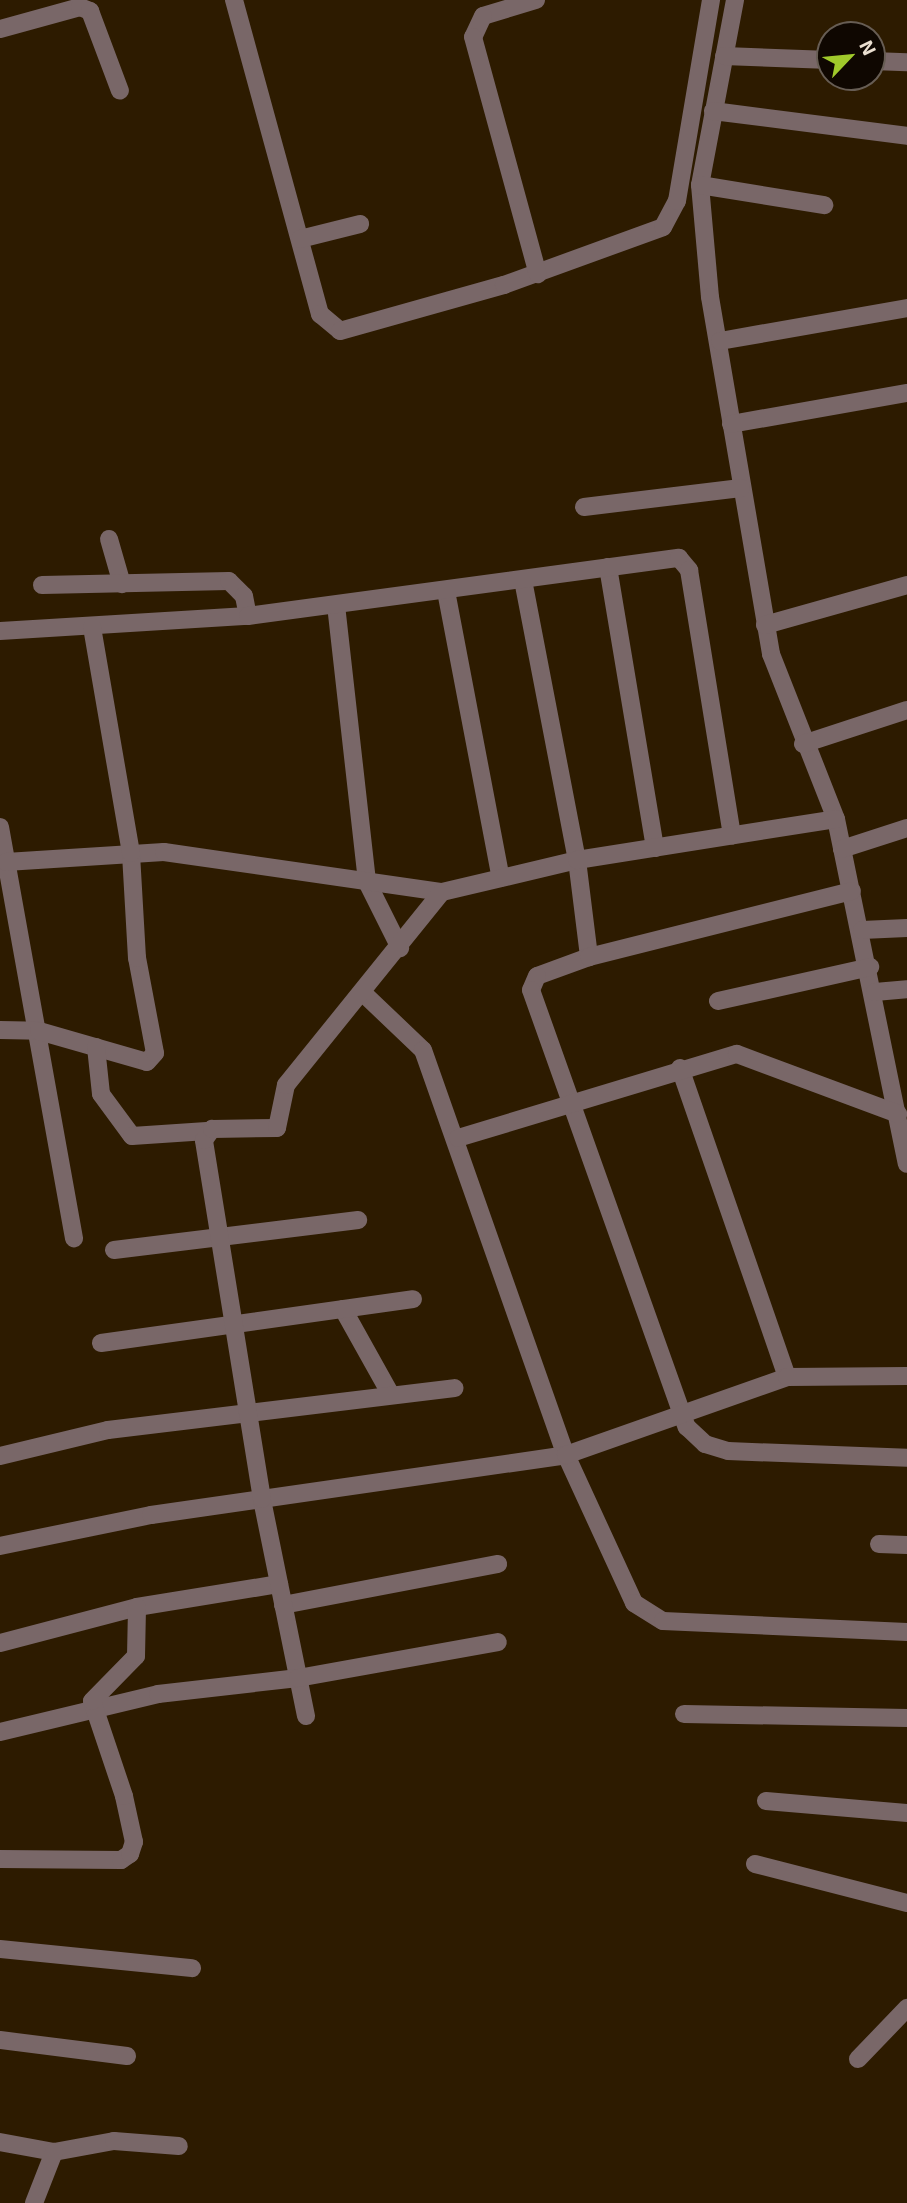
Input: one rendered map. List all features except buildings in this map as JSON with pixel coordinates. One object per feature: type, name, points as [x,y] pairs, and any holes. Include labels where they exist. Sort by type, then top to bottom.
[{"type":"street","points":[[234,0],[320,314],[340,331],[538,274],[650,235],[670,219],[711,0]]},
{"type":"street","points":[[536,0],[483,16],[473,37],[538,274]]},
{"type":"street","points":[[735,0],[700,185],[698,220],[765,625],[803,744],[836,820],[875,992],[900,1073],[898,1114],[906,1155]]},
{"type":"street","points":[[0,29],[80,7],[90,10],[120,91]]},
{"type":"street","points":[[724,56],[816,59]]},
{"type":"street","points":[[886,61],[907,62]]},
{"type":"street","points":[[713,111],[907,136]]},
{"type":"street","points":[[700,185],[824,205]]},
{"type":"street","points":[[300,239],[360,224]]},
{"type":"street","points":[[720,341],[907,309]]},
{"type":"street","points":[[731,424],[907,393]]},
{"type":"street","points":[[584,507],[741,488]]},
{"type":"street","points":[[109,539],[122,584]]},
{"type":"street","points":[[0,631],[248,616],[608,567],[685,562],[732,836]]},
{"type":"street","points":[[608,567],[655,848]]},
{"type":"street","points":[[523,580],[578,860],[589,957]]},
{"type":"street","points":[[42,585],[229,581],[244,596],[248,616]]},
{"type":"street","points":[[765,625],[907,585]]},
{"type":"street","points":[[446,591],[501,878]]},
{"type":"street","points":[[336,605],[367,882],[400,948]]},
{"type":"street","points":[[0,1030],[39,1031],[147,1062],[155,1053],[137,958],[131,853],[92,627]]},
{"type":"street","points":[[803,744],[907,710]]},
{"type":"street","points":[[6,862],[131,853],[442,892],[578,860],[836,820]]},
{"type":"street","points":[[0,827],[39,1031],[74,1238]]},
{"type":"street","points":[[842,849],[907,828]]},
{"type":"street","points":[[852,891],[589,957],[537,976],[531,990],[573,1101],[682,1415],[705,1444],[727,1451],[907,1458]]},
{"type":"street","points":[[96,1047],[101,1094],[132,1136],[276,1128],[286,1085],[400,948],[442,892]]},
{"type":"street","points":[[862,930],[907,928]]},
{"type":"street","points":[[718,1001],[870,967]]},
{"type":"street","points":[[875,992],[907,989]]},
{"type":"street","points":[[362,992],[423,1050],[458,1138],[566,1455],[634,1604],[647,1617],[907,1632]]},
{"type":"street","points":[[458,1138],[680,1069],[749,1054],[898,1114]]},
{"type":"street","points":[[680,1069],[787,1377]]},
{"type":"street","points":[[207,1131],[234,1326],[250,1411],[262,1499],[306,1716]]},
{"type":"street","points":[[114,1250],[222,1240],[358,1220]]},
{"type":"street","points":[[101,1343],[413,1299]]},
{"type":"street","points":[[344,1309],[391,1395]]},
{"type":"street","points":[[0,1546],[262,1499],[566,1455],[787,1377],[907,1376]]},
{"type":"street","points":[[0,1456],[108,1430],[454,1388]]},
{"type":"street","points":[[879,1544],[907,1545]]},
{"type":"street","points":[[283,1605],[498,1564]]},
{"type":"street","points":[[0,1643],[137,1607],[279,1584]]},
{"type":"street","points":[[0,1858],[121,1860],[130,1854],[134,1842],[124,1796],[92,1710],[94,1695],[136,1656],[137,1607]]},
{"type":"street","points":[[0,1732],[172,1692],[298,1678],[498,1642]]},
{"type":"street","points":[[684,1714],[907,1718]]},
{"type":"street","points":[[766,1801],[907,1813]]},
{"type":"street","points":[[755,1864],[907,1903]]},
{"type":"street","points":[[0,1949],[192,1968]]},
{"type":"street","points":[[859,2059],[905,2015]]},
{"type":"street","points":[[0,2040],[127,2056]]},
{"type":"street","points":[[0,2142],[54,2152],[114,2141],[179,2146]]},
{"type":"street","points":[[34,2203],[54,2152]]}]
